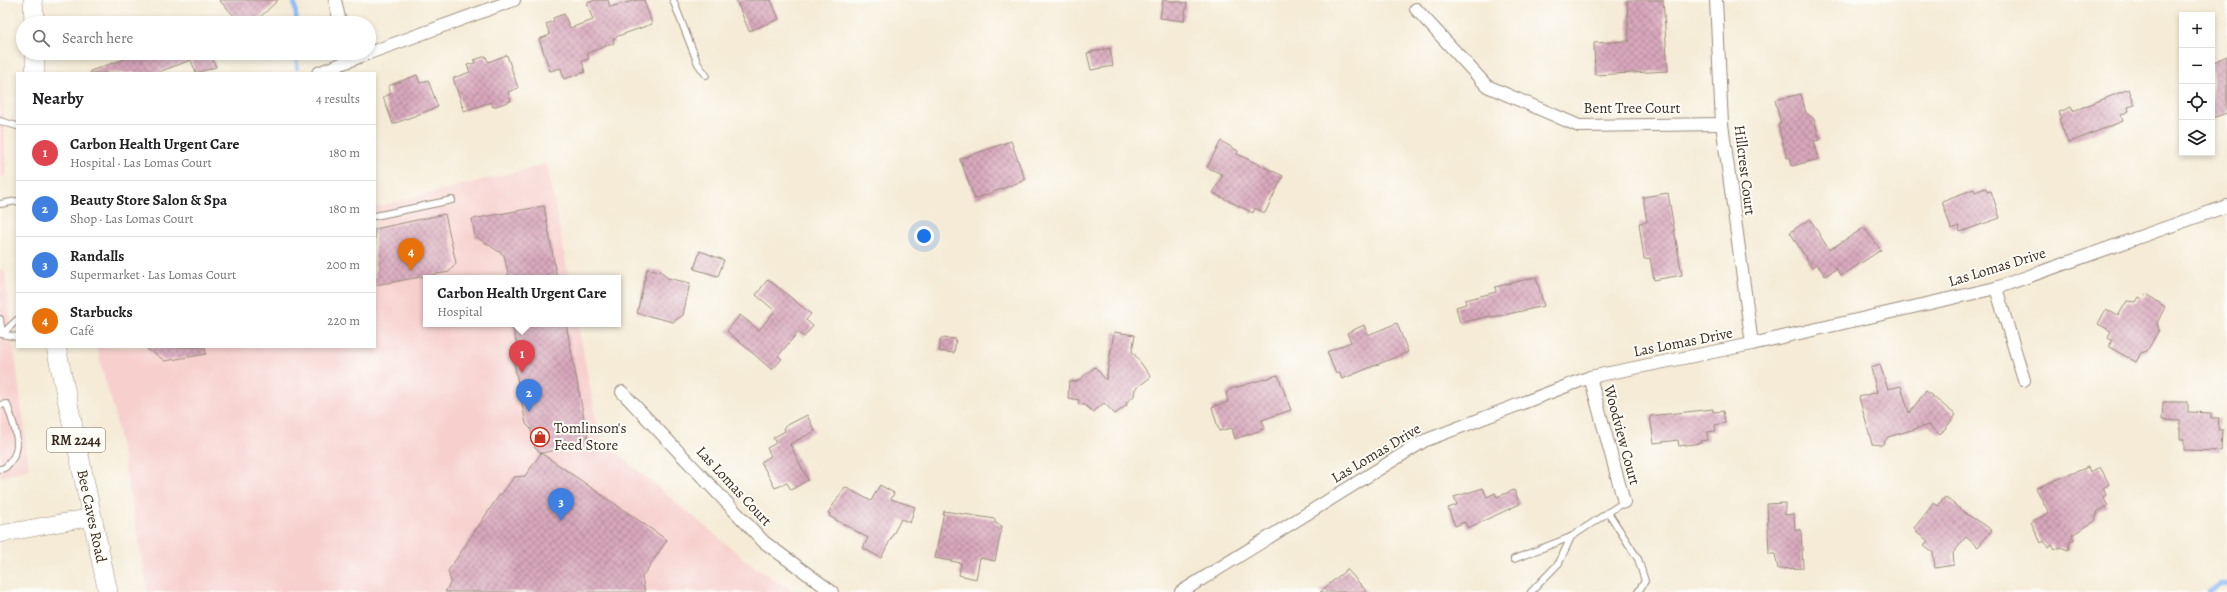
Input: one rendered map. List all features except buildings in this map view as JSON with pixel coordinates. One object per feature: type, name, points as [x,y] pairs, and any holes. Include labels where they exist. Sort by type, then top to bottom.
[{"type":"main road","points":[[32,0],[33,16]]},
{"type":"main road","points":[[35,60],[35,72]]},
{"type":"main road","name":"Bee Caves Road","points":[[55,354],[108,592]]},
{"type":"street","points":[[335,0],[338,16]]},
{"type":"street","points":[[376,50],[514,0]]},
{"type":"street","name":"Hillcrest Court","points":[[1716,0],[1722,124],[1752,344]]},
{"type":"street","name":"Bent Tree Court","points":[[1416,9],[1488,86],[1579,126],[1722,124]]},
{"type":"street","points":[[320,72],[342,60]]},
{"type":"street","name":"Las Lomas Drive","points":[[1181,592],[1424,441],[1590,377],[1752,344],[1996,288],[2227,206]]},
{"type":"street","points":[[1996,288],[2024,380]]},
{"type":"street","name":"Woodview Court","points":[[1590,377],[1624,502]]},
{"type":"street","name":"Las Lomas Court","points":[[622,392],[764,542],[832,592]]},
{"type":"street","points":[[0,534],[92,517]]},
{"type":"lane","points":[[673,0],[698,64],[706,75]]},
{"type":"lane","points":[[0,121],[16,126]]},
{"type":"lane","points":[[376,216],[452,200]]},
{"type":"lane","points":[[0,204],[16,202]]},
{"type":"lane","points":[[0,319],[2,334]]},
{"type":"lane","points":[[2,334],[16,321]]},
{"type":"lane","points":[[2,334],[16,337]]},
{"type":"lane","points":[[0,405],[7,404],[18,439],[16,456],[4,469],[0,470]]},
{"type":"lane","points":[[1514,559],[1571,537],[1624,502]]},
{"type":"lane","points":[[1608,512],[1638,559],[1645,580],[1638,592]]},
{"type":"lane","points":[[1531,592],[1559,563],[1571,537]]},
{"type":"shaded area","points":[[0,57],[6,175],[0,178]]},
{"type":"shaded area","points":[[547,164],[568,275],[423,275],[423,327],[579,327],[600,439],[749,563],[794,592],[148,592],[114,410],[97,348],[376,348],[376,207]]},
{"type":"shaded area","points":[[0,268],[5,272],[29,469],[0,477]]},
{"type":"waterway","points":[[294,0],[296,16]]},
{"type":"waterway","points":[[297,60],[297,68]]},
{"type":"waterway","points":[[2209,592],[2220,584],[2227,584]]},
{"type":"place","name":"Starbucks","points":[[411,271]]},
{"type":"place","name":"Carbon Health Urgent Care","points":[[522,373]]},
{"type":"place","name":"Beauty Store Salon & Spa","points":[[529,412]]},
{"type":"place","name":"Tomlinson's Feed Store","points":[[540,437]]},
{"type":"place","name":"Randalls","points":[[561,521]]}]
